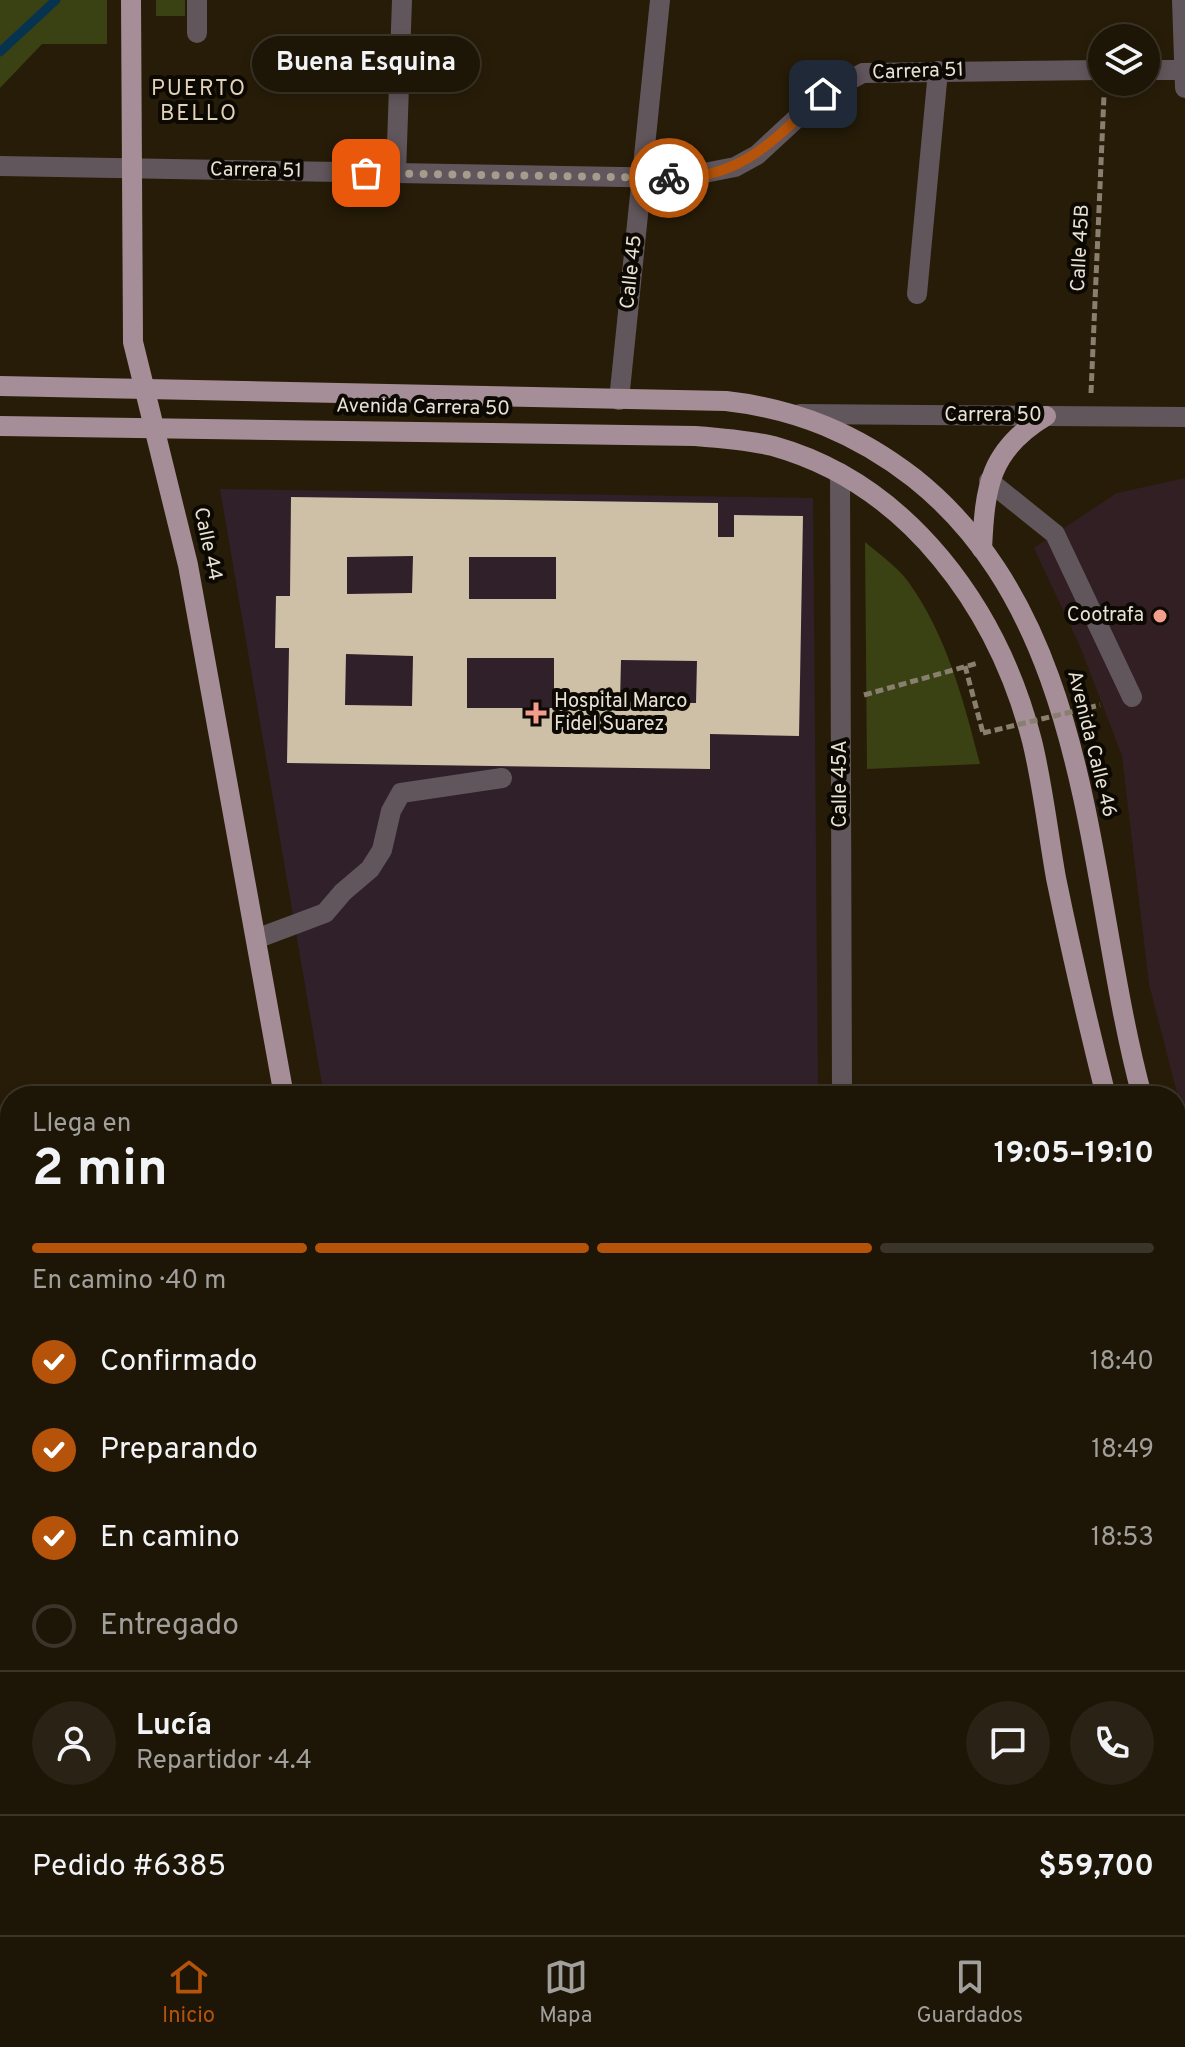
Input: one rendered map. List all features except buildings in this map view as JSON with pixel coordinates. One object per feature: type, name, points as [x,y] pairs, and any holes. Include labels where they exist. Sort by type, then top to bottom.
[{"type":"main road","name":"Calle 44","points":[[131,0],[130,315],[133,342],[188,565],[282,1086]]},
{"type":"main road","name":"Avenida Carrera 50","points":[[0,386],[726,401],[800,414]]},
{"type":"main road","name":"Avenida Calle 46","points":[[800,414],[849,435],[892,461],[935,495],[982,549],[1023,613],[1058,697],[1140,1086]]},
{"type":"main road","points":[[982,549],[989,481],[1008,445],[1022,430],[1046,416]]},
{"type":"main road","name":"Avenida Carrera 50","points":[[0,426],[695,436],[772,446],[840,473]]},
{"type":"main road","points":[[840,473],[873,493],[930,543],[979,612],[1016,690],[1032,742],[1076,974],[1104,1086]]},
{"type":"street","points":[[197,0],[197,33]]},
{"type":"street","points":[[396,173],[402,0]]},
{"type":"street","name":"Calle 45","points":[[619,400],[660,0]]},
{"type":"street","points":[[1182,0],[1185,88]]},
{"type":"street","name":"Carrera 51","points":[[0,166],[679,178],[735,167],[757,155],[823,94],[863,73],[1088,70]]},
{"type":"street","points":[[1160,70],[1185,70]]},
{"type":"street","points":[[917,294],[938,71]]},
{"type":"street","name":"Carrera 50","points":[[800,414],[1185,417]]},
{"type":"street","name":"Calle 45A","points":[[840,473],[842,1086]]},
{"type":"street","points":[[989,481],[1055,534],[1132,697]]},
{"type":"street","points":[[256,939],[325,913],[343,892],[370,869],[382,850],[391,811],[401,793],[502,778]]},
{"type":"path","name":"Calle 45B","points":[[1090,416],[1104,96]]},
{"type":"path","points":[[840,702],[983,662]]},
{"type":"path","points":[[965,666],[983,733],[1100,705]]},
{"type":"shaded area","points":[[1185,478],[1185,1086],[1175,1086],[1149,984],[1122,756],[1080,646],[1034,548],[1117,493]]},
{"type":"shaded area","name":"Hospital Marco Fidel Suarez","points":[[220,489],[813,498],[818,1086],[322,1086]]},
{"type":"green space","points":[[0,0],[107,0],[107,44],[42,44],[0,88]]},
{"type":"green space","points":[[156,0],[185,0],[185,16],[156,16]]},
{"type":"green space","points":[[865,542],[907,580],[933,623],[960,692],[980,764],[867,769]]},
{"type":"waterway","points":[[0,52],[56,0]]},
{"type":"way so far","points":[[366,173],[669,178]]},
{"type":"place","name":"Buena Esquina","points":[[366,173]]},
{"type":"place","name":"Cootrafa","points":[[1160,616]]},
{"type":"place","name":"Hospital Marco Fidel Suarez","points":[[536,713]]},
{"type":"district","name":"PUERTO BELLO","points":[[199,102]]},
{"type":"route","points":[[669,178],[710,174],[735,167],[757,155],[823,94]]}]
